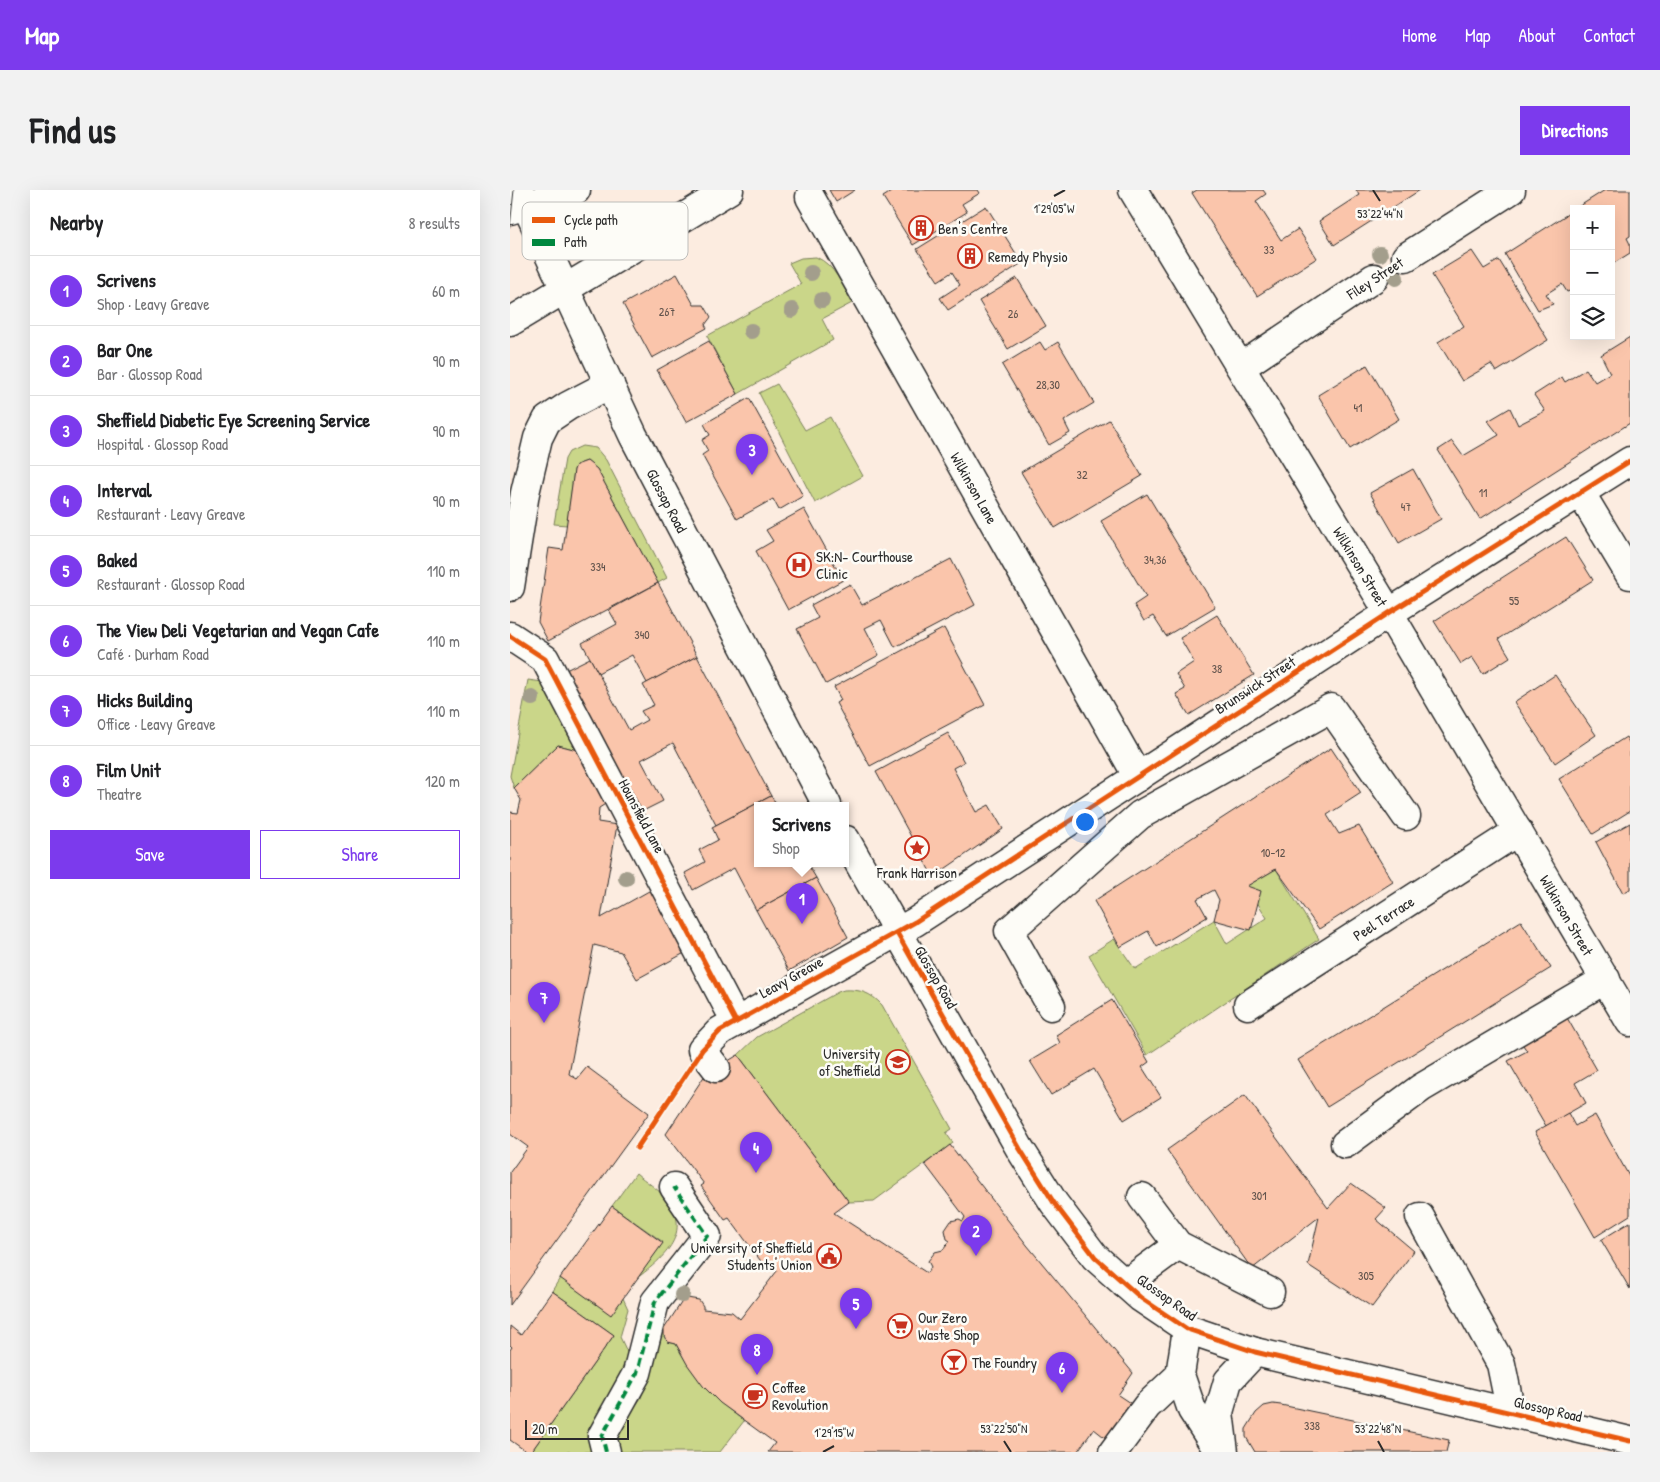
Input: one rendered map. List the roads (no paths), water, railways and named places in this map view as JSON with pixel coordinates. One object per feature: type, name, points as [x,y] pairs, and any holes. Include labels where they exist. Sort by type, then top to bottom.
[{"type":"main road","points":[[518,201],[576,190]]},
{"type":"main road","points":[[688,215],[729,190]]},
{"type":"main road","name":"Wilkinson Street","points":[[1133,190],[1389,613],[1630,1022]]},
{"type":"main road","name":"Filey Street","points":[[1406,257],[1511,190]]},
{"type":"main road","name":"Wilkinson Lane","points":[[810,197],[1138,777]]},
{"type":"main road","name":"Glossop Road","points":[[550,260],[633,435],[825,802]]},
{"type":"main road","points":[[510,322],[613,260]]},
{"type":"main road","name":"Filey Street","points":[[1241,367],[1374,278]]},
{"type":"main road","points":[[510,587],[525,493],[538,438],[547,420],[568,406],[610,384]]},
{"type":"main road","name":"Brunswick Street","points":[[897,933],[1389,613],[1630,461]]},
{"type":"main road","points":[[1580,492],[1630,575]]},
{"type":"main road","name":"Hounsfield Lane","points":[[510,636],[546,659],[736,1022]]},
{"type":"main road","points":[[1051,1006],[1009,932],[1140,815],[1331,708],[1406,816]]},
{"type":"main road","points":[[1241,709],[1263,746]]},
{"type":"main road","points":[[1082,813],[1103,848]]},
{"type":"main road","name":"Peel Terrace","points":[[1248,1005],[1518,831]]},
{"type":"main road","name":"Glossop Road","points":[[849,845],[1020,1149],[1054,1203],[1095,1257],[1140,1298],[1187,1329],[1255,1352],[1630,1441]]},
{"type":"main road","name":"Leavy Greave","points":[[709,1059],[720,1031],[897,933]]},
{"type":"main road","points":[[1345,1144],[1421,1088],[1606,979]]},
{"type":"main road","points":[[606,1452],[602,1436],[637,1373],[655,1302],[707,1236],[674,1187]]},
{"type":"main road","points":[[1142,1197],[1178,1245],[1270,1292]]},
{"type":"main road","points":[[1420,1217],[1501,1364],[1511,1414]]},
{"type":"main road","points":[[1126,1284],[1178,1245]]},
{"type":"main road","points":[[1187,1329],[1180,1374],[1192,1410],[1219,1452]]},
{"type":"main road","points":[[1224,1452],[1219,1412],[1228,1381],[1255,1352]]},
{"type":"main road","points":[[1113,1452],[1147,1406],[1180,1374]]},
{"type":"tram line","points":[[510,227],[514,190]]},
{"type":"place","name":"Ben's Centre","points":[[921,228]]},
{"type":"place","name":"Remedy Physio","points":[[970,256]]},
{"type":"place","name":"Sheffield Diabetic Eye Screening Service","points":[[752,475]]},
{"type":"place","name":"SK:N- Courthouse Clinic","points":[[799,565]]},
{"type":"place","name":"Frank Harrison","points":[[917,848]]},
{"type":"place","name":"Scrivens","points":[[802,924]]},
{"type":"place","name":"Hicks Building","points":[[544,1023]]},
{"type":"place","name":"University of Sheffield","points":[[898,1062]]},
{"type":"place","name":"Interval","points":[[756,1173]]},
{"type":"place","name":"University of Sheffield Students' Union","points":[[829,1256]]},
{"type":"place","name":"Bar One","points":[[976,1256]]},
{"type":"place","name":"Our Zero Waste Shop","points":[[900,1326]]},
{"type":"place","name":"Baked","points":[[856,1329]]},
{"type":"place","name":"The Foundry","points":[[954,1362]]},
{"type":"place","name":"Film Unit","points":[[757,1375]]},
{"type":"place","name":"The View Deli Vegetarian and Vegan Cafe","points":[[1062,1393]]},
{"type":"place","name":"Coffee Revolution","points":[[755,1396]]}]
